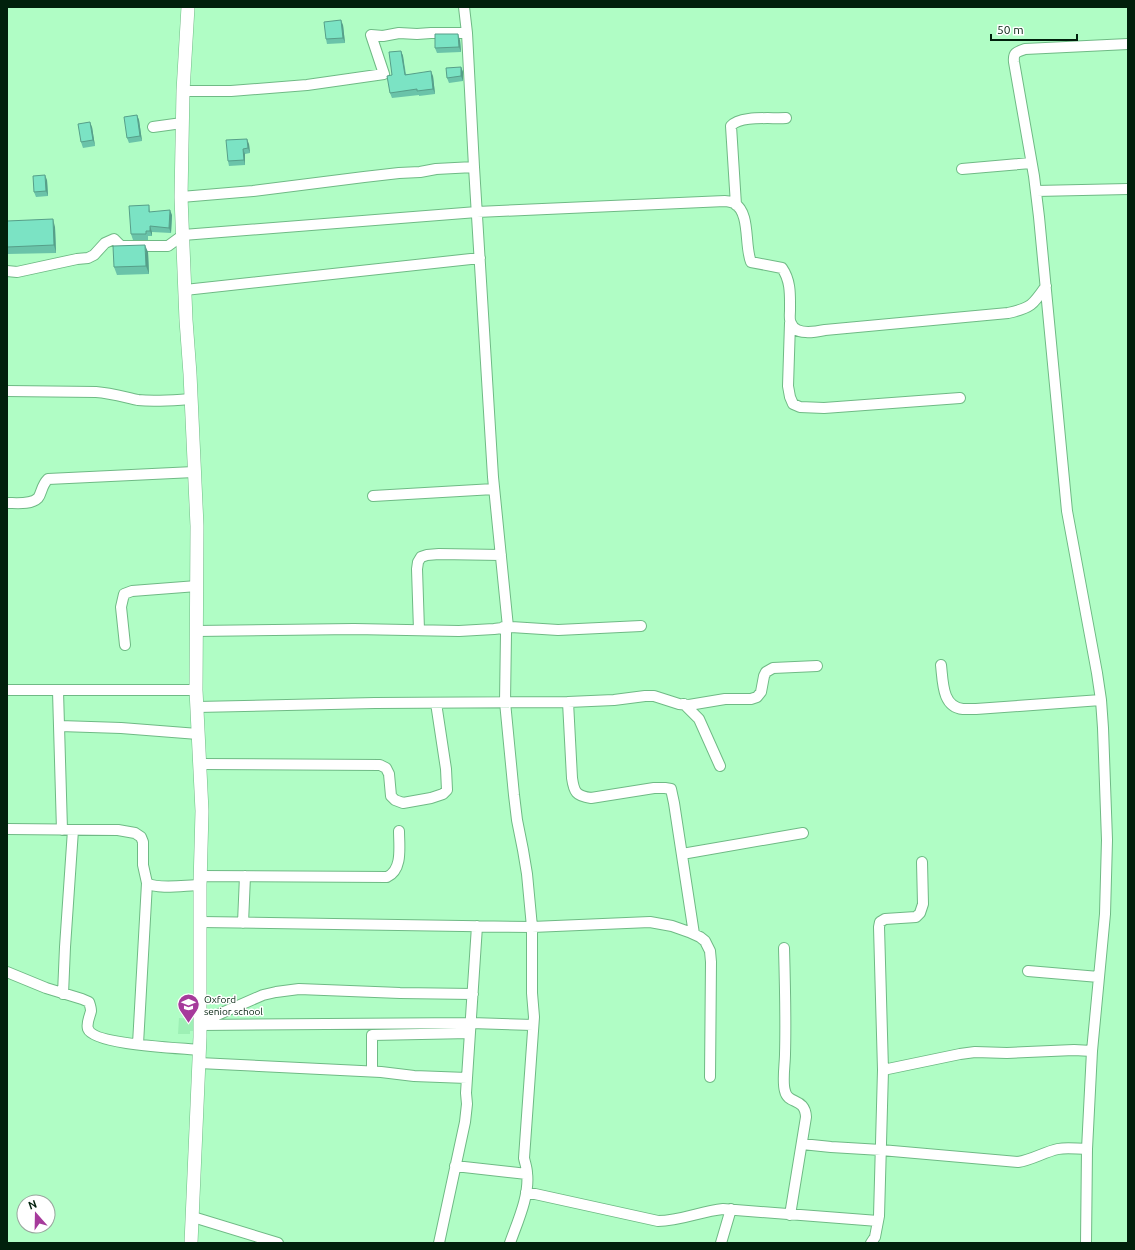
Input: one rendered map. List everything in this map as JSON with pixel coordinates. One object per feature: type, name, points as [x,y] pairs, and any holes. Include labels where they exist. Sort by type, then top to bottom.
[{"type":"street","points":[[188,7],[183,91],[181,197],[197,537],[196,690],[202,811],[200,880],[200,1050],[191,1243]]},
{"type":"street","points":[[464,7],[467,33],[494,489],[501,555],[506,633],[505,702],[515,801],[527,874],[532,926],[533,1025],[524,1158],[528,1174],[523,1205],[510,1243]]},
{"type":"street","points":[[183,91],[231,91],[307,85],[384,74],[371,35],[383,36],[399,33],[467,33]]},
{"type":"street","points":[[1086,1243],[1087,1149],[1092,1051],[1105,914],[1107,840],[1101,700],[1067,511],[1036,191],[1014,56],[1016,52],[1025,49],[1128,44]]},
{"type":"street","points":[[736,205],[731,126],[734,122],[752,119],[786,118]]},
{"type":"street","points":[[153,127],[182,123]]},
{"type":"street","points":[[962,169],[1031,163]]},
{"type":"street","points":[[181,197],[253,191],[364,176],[474,167]]},
{"type":"street","points":[[1036,191],[1128,189]]},
{"type":"street","points":[[7,271],[16,272],[88,258],[94,255],[105,243],[114,239],[121,246],[168,246],[183,235],[477,212],[724,201],[736,205],[740,208],[744,216],[748,256],[751,262],[782,268],[789,282],[790,323],[788,386],[793,404],[800,407],[824,408],[960,398]]},
{"type":"street","points":[[185,290],[480,258]]},
{"type":"street","points":[[790,323],[793,327],[800,331],[811,333],[825,330],[1008,313],[1032,305],[1046,286]]},
{"type":"street","points":[[7,391],[96,392],[151,401],[191,399]]},
{"type":"street","points":[[7,503],[32,501],[38,498],[44,484],[48,479],[194,472]]},
{"type":"street","points":[[372,496],[494,489]]},
{"type":"street","points":[[419,630],[417,569],[418,562],[421,557],[439,554],[501,555]]},
{"type":"street","points":[[125,645],[121,607],[124,594],[132,591],[197,586]]},
{"type":"street","points":[[196,631],[354,629],[459,631],[505,627],[558,630],[641,626]]},
{"type":"street","points":[[941,665],[944,690],[947,697],[952,705],[962,709],[1101,700]]},
{"type":"street","points":[[197,707],[568,702],[614,700],[645,696],[654,696],[679,704],[703,703],[725,699],[751,699],[757,697],[761,692],[766,672],[773,668],[817,666]]},
{"type":"street","points":[[7,690],[196,690]]},
{"type":"street","points":[[58,691],[62,830]]},
{"type":"street","points":[[568,702],[572,778],[576,793],[590,798],[654,788],[671,789],[694,934]]},
{"type":"street","points":[[200,764],[380,765],[386,768],[389,774],[391,796],[395,800],[403,803],[437,796],[443,794],[447,790],[448,783],[436,703]]},
{"type":"street","points":[[684,704],[699,719],[720,766]]},
{"type":"street","points":[[60,726],[121,728],[198,734]]},
{"type":"street","points":[[7,829],[129,831],[141,837],[143,865],[147,883],[138,1044]]},
{"type":"street","points":[[63,994],[73,830]]},
{"type":"street","points":[[147,883],[152,886],[163,886],[200,880],[245,876],[387,877],[392,875],[396,869],[399,852],[399,831]]},
{"type":"street","points":[[682,854],[803,833]]},
{"type":"street","points":[[871,1243],[875,1238],[878,1221],[881,1150],[883,1070],[879,927],[880,922],[885,919],[916,917],[920,913],[924,904],[922,862]]},
{"type":"street","points":[[243,923],[245,876]]},
{"type":"street","points":[[201,922],[477,926],[532,926],[650,922],[672,926],[694,934],[705,941],[710,951],[710,1077]]},
{"type":"street","points":[[439,1243],[465,1122],[477,926]]},
{"type":"street","points":[[784,948],[784,1089],[786,1095],[793,1101],[802,1105],[806,1110],[805,1128],[790,1215]]},
{"type":"street","points":[[1028,970],[1099,977]]},
{"type":"street","points":[[7,972],[46,988],[89,1002],[91,1009],[88,1029],[93,1035],[117,1042],[200,1050]]},
{"type":"street","points":[[200,1024],[263,995],[276,992],[299,990],[473,994]]},
{"type":"street","points":[[200,1024],[471,1028]]},
{"type":"street","points":[[372,1071],[372,1035],[533,1025]]},
{"type":"street","points":[[883,1070],[975,1052],[1092,1051]]},
{"type":"street","points":[[199,1064],[372,1071],[414,1076],[467,1078]]},
{"type":"street","points":[[802,1144],[1018,1162],[1059,1149],[1087,1149]]},
{"type":"street","points":[[455,1166],[528,1174]]},
{"type":"street","points":[[526,1192],[658,1221],[671,1221],[709,1210],[730,1209],[878,1221]]},
{"type":"street","points":[[721,1243],[730,1209]]},
{"type":"street","points":[[193,1217],[278,1243]]},
{"type":"shaded area","name":"Oxford senior school","points":[[179,1018],[197,1019],[197,1031],[190,1031],[190,1034],[178,1034]]},
{"type":"building","points":[[341,20],[343,38],[326,39],[324,22]]},
{"type":"building","points":[[435,34],[458,34],[459,47],[435,48]]},
{"type":"building","points":[[401,51],[405,75],[431,71],[433,89],[417,91],[417,89],[390,93],[387,76],[392,75],[389,52]]},
{"type":"building","points":[[461,67],[461,76],[447,78],[446,68]]},
{"type":"building","points":[[137,115],[140,136],[127,138],[124,117]]},
{"type":"building","points":[[90,122],[93,140],[81,142],[78,124]]},
{"type":"building","points":[[247,139],[248,148],[243,149],[244,160],[228,161],[226,140]]},
{"type":"building","points":[[45,175],[46,191],[34,192],[33,176]]},
{"type":"building","points":[[149,205],[149,212],[170,210],[169,228],[150,226],[150,231],[146,231],[146,234],[131,234],[129,206]]},
{"type":"building","points":[[53,219],[54,245],[7,247],[7,221]]},
{"type":"building","points":[[145,245],[146,266],[114,267],[113,246]]},
{"type":"place","name":"Oxford senior school","points":[[188,1024]]}]
